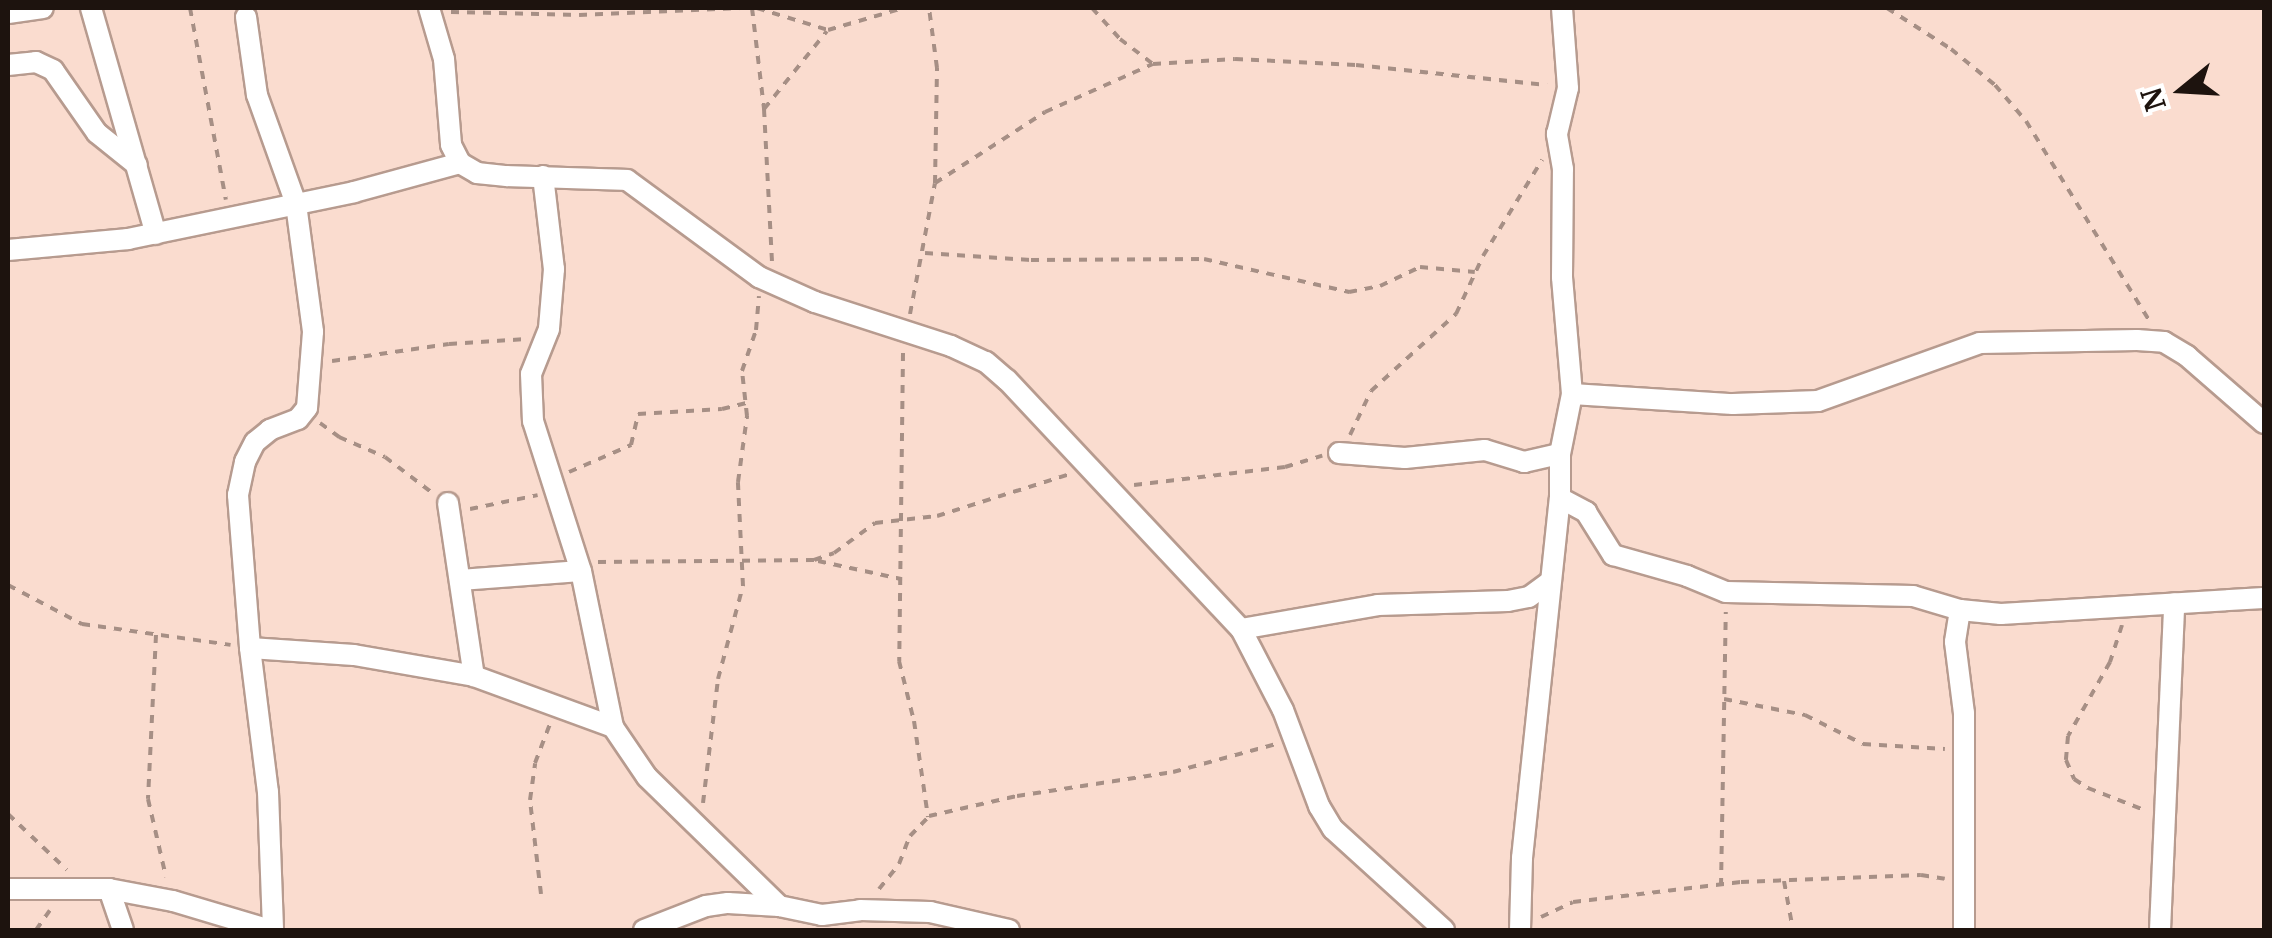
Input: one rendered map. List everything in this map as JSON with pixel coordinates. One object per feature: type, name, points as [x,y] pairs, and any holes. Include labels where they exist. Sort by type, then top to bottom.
[{"type":"street","points":[[8,13],[44,8]]},
{"type":"street","points":[[90,8],[156,234]]},
{"type":"street","points":[[1527,927],[1522,858],[1548,583],[1560,498],[1560,454],[1572,394],[1562,278],[1563,169],[1557,134],[1568,88],[1562,8]]},
{"type":"street","points":[[430,9],[444,59],[451,146],[460,163],[477,173],[626,180],[767,281],[986,362],[1112,487],[1241,629],[1294,738],[1318,806],[1333,829],[1444,930]]},
{"type":"street","points":[[8,889],[108,888],[172,901],[271,930],[268,792],[250,648],[238,495],[245,462],[255,442],[304,414],[311,398],[313,332],[296,204],[257,95],[246,18]]},
{"type":"street","points":[[8,65],[36,62],[53,70],[97,133],[138,165]]},
{"type":"street","points":[[8,250],[156,234],[460,163]]},
{"type":"street","points":[[544,176],[554,268],[546,338],[531,374],[533,420],[581,571],[612,726],[647,777],[779,906]]},
{"type":"street","points":[[1572,394],[1733,404],[1818,401],[1980,343],[2164,342],[2223,384],[2264,423]]},
{"type":"street","points":[[1339,453],[1405,458],[1485,450],[1524,462],[1560,454]]},
{"type":"street","points":[[1560,498],[1586,512],[1613,555],[1687,576],[1726,592],[1913,596],[1960,610],[2002,614],[2264,598]]},
{"type":"street","points":[[448,503],[474,676]]},
{"type":"street","points":[[460,580],[581,571]]},
{"type":"street","points":[[1241,629],[1378,605],[1508,602],[1528,597],[1548,583]]},
{"type":"street","points":[[2160,930],[2168,819],[2174,604]]},
{"type":"street","points":[[1960,610],[1955,642],[1965,751],[1964,930]]},
{"type":"street","points":[[250,648],[354,655],[474,676],[612,726]]},
{"type":"street","points":[[108,888],[123,930]]},
{"type":"street","points":[[644,930],[706,906],[779,906],[856,920],[930,912],[1009,930]]},
{"type":"path","points":[[190,8],[231,219]]},
{"type":"path","points":[[430,9],[741,8]]},
{"type":"path","points":[[698,827],[708,780],[718,679],[738,612],[744,560],[738,482],[746,403],[742,368],[767,281],[764,109],[754,8],[828,30],[903,8]]},
{"type":"path","points":[[928,817],[914,721],[898,662],[904,332],[925,253],[935,183],[937,68],[929,8]]},
{"type":"path","points":[[1092,8],[1120,39],[1153,64]]},
{"type":"path","points":[[1887,8],[1951,48],[1996,86],[2026,121],[2164,342]]},
{"type":"path","points":[[764,109],[828,30]]},
{"type":"path","points":[[935,183],[1044,112],[1153,64],[1235,59],[1356,65],[1504,77],[1568,88]]},
{"type":"path","points":[[1112,487],[1205,480],[1339,453],[1371,391],[1447,325],[1557,134]]},
{"type":"path","points":[[925,253],[1031,260],[1204,259],[1349,292],[1380,286],[1420,267],[1475,272]]},
{"type":"path","points":[[312,364],[449,344],[546,338]]},
{"type":"path","points":[[304,414],[338,437],[385,456],[448,503],[470,509],[488,508],[556,485],[631,445],[638,414],[716,410],[746,403]]},
{"type":"path","points":[[814,560],[834,553],[875,523],[938,516],[1093,468]]},
{"type":"path","points":[[581,571],[609,559],[652,563],[814,560],[901,579]]},
{"type":"path","points":[[8,585],[82,624],[250,648]]},
{"type":"path","points":[[1721,886],[1726,592]]},
{"type":"path","points":[[2129,608],[2110,662],[2068,736],[2066,760],[2074,779],[2088,788],[2168,819]]},
{"type":"path","points":[[156,634],[148,799],[172,901]]},
{"type":"path","points":[[1724,699],[1805,715],[1862,744],[1965,751]]},
{"type":"path","points":[[540,894],[531,786],[546,730],[569,708]]},
{"type":"path","points":[[856,920],[891,875],[910,836],[928,817],[1017,796],[1191,768],[1244,756],[1294,738]]},
{"type":"path","points":[[8,814],[56,856],[82,889]]},
{"type":"path","points":[[1527,927],[1560,905],[1573,902],[1721,886],[1921,875],[1948,880],[1963,896]]},
{"type":"path","points":[[1784,882],[1793,930]]}]
